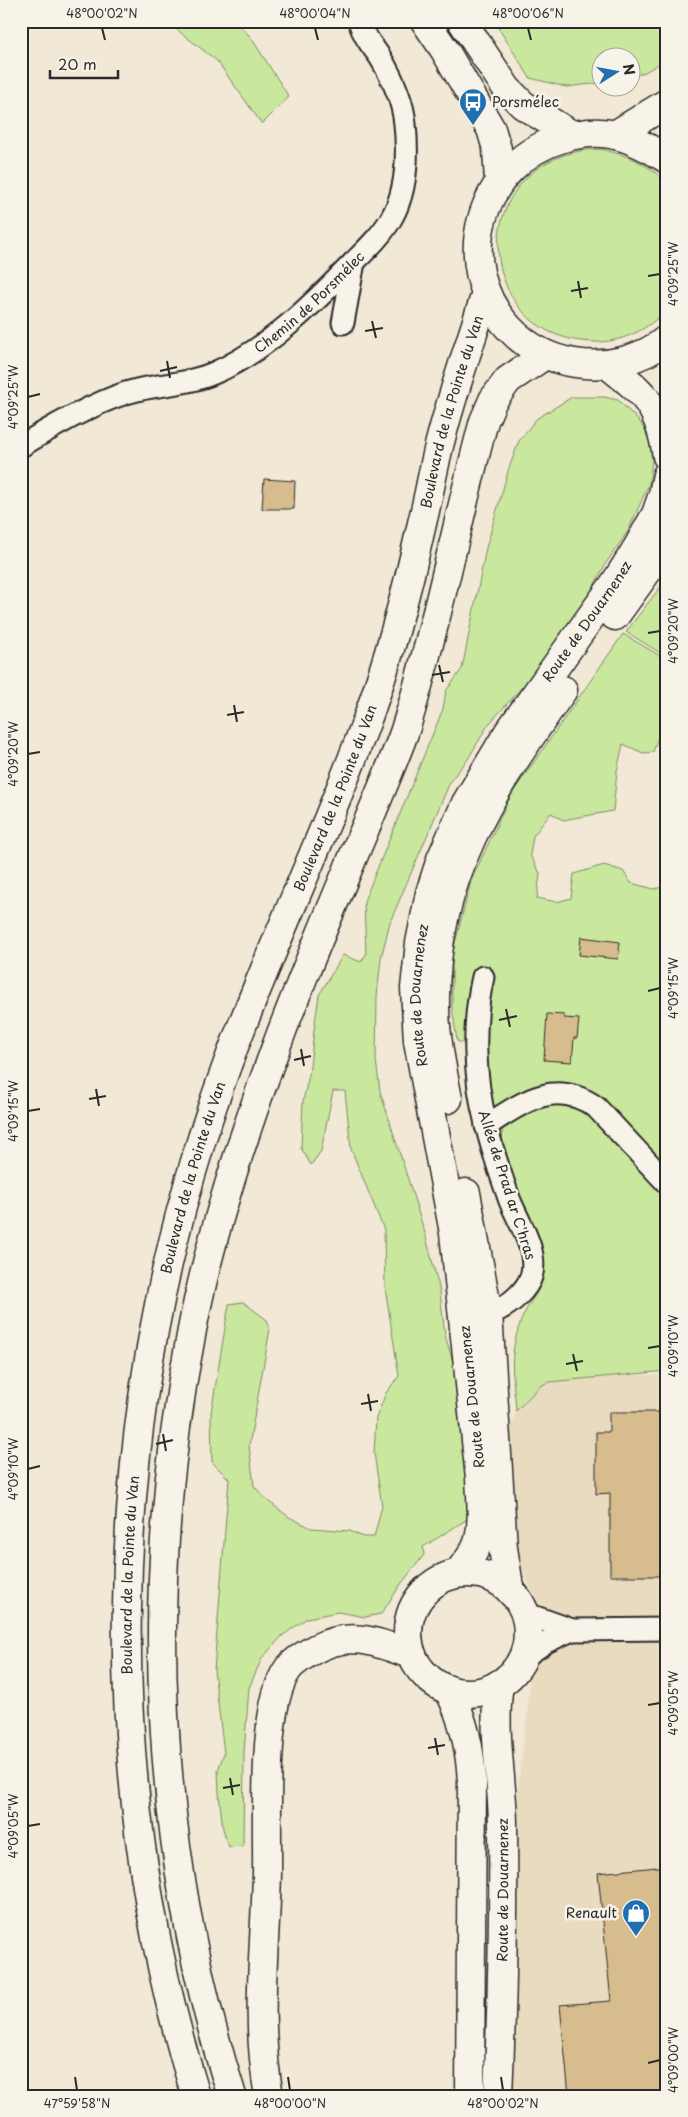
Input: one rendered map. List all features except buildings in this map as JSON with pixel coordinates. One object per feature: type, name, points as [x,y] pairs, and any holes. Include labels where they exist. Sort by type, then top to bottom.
[{"type":"main road","points":[[424,21],[444,49],[491,129],[497,149],[499,182]]},
{"type":"main road","points":[[462,21],[507,89],[523,105],[572,135]]},
{"type":"main road","points":[[615,135],[667,103]]},
{"type":"main road","points":[[667,160],[644,145],[615,135],[594,133],[572,135],[551,141],[531,151],[514,165],[499,182],[487,202],[480,224],[477,248],[479,271],[486,294],[500,319],[520,340],[545,355],[565,362],[586,365],[608,365],[635,358],[660,345],[667,339]]},
{"type":"main road","name":"Boulevard de la Pointe du Van","points":[[196,2096],[176,2028],[156,1936],[141,1841],[131,1734],[127,1646],[128,1565],[140,1425],[149,1359],[164,1284],[200,1144],[231,1056],[368,716],[394,636],[439,444],[486,294]]},
{"type":"main road","points":[[232,2096],[209,2017],[190,1937],[172,1807],[165,1733],[162,1657],[162,1576],[168,1493],[185,1365],[209,1258],[235,1167],[265,1078],[404,732],[425,659],[484,421],[494,400],[508,380],[545,355]]},
{"type":"main road","points":[[608,365],[636,387],[649,401],[658,416],[664,435],[667,456]]},
{"type":"main road","name":"Route de Douarnenez","points":[[458,1573],[471,1556],[478,1542],[481,1514],[479,1461],[454,1233],[415,1017],[415,988],[420,943],[430,893],[440,859],[466,803],[508,733],[615,583],[637,548],[656,514],[667,475]]},
{"type":"main road","name":"Route de Douarnenez","points":[[518,1603],[508,1580],[503,1548],[488,1312],[438,1038],[435,1005],[440,940],[446,906],[470,839],[488,802],[538,725],[667,544]]},
{"type":"main road","points":[[458,1573],[478,1574],[497,1580],[518,1603],[528,1628],[526,1644],[522,1658],[512,1673],[499,1684],[483,1690],[466,1692],[449,1690],[427,1676],[412,1655],[408,1638],[409,1620],[415,1603],[426,1589],[441,1579],[458,1573]]},
{"type":"main road","points":[[268,2096],[262,2053],[260,2006],[270,1727],[279,1684],[288,1669],[298,1660],[323,1645],[338,1640],[356,1638],[412,1655]]},
{"type":"main road","name":"Route de Douarnenez","points":[[498,2096],[504,1896],[502,1804],[496,1729],[496,1706],[499,1684]]},
{"type":"main road","points":[[449,1690],[459,1709],[469,1746],[472,1782],[470,2096]]},
{"type":"street","name":"Chemin de Porsmélec","points":[[21,446],[106,401],[136,390],[183,383],[214,373],[248,355],[304,311],[354,262],[381,232],[392,217],[401,193],[406,167],[405,122],[400,100],[391,78],[365,36],[360,21]]},
{"type":"street","points":[[343,323],[354,262]]},
{"type":"street","name":"Allée de Prad ar C'hras","points":[[484,977],[477,1003],[476,1059],[478,1088],[486,1126],[511,1203],[526,1237],[533,1269],[527,1284],[514,1298],[502,1308],[488,1312]]},
{"type":"street","points":[[486,1126],[532,1099],[559,1094],[583,1098],[596,1107],[667,1183]]},
{"type":"street","points":[[466,1342],[488,1312]]},
{"type":"street","points":[[518,1603],[572,1630]]},
{"type":"street","points":[[522,1658],[546,1642],[572,1630],[667,1629]]},
{"type":"shaded area","points":[[622,1375],[667,1375],[667,2096],[513,2096],[510,1857],[527,1713],[536,1602],[516,1554],[507,1440],[516,1411],[540,1385],[549,1382]]},
{"type":"green space","points":[[166,21],[234,21],[250,36],[289,97],[262,124],[217,61]]},
{"type":"green space","points":[[494,21],[667,21],[667,59],[645,72],[640,74],[640,48],[590,48],[590,84],[566,87],[530,78]]},
{"type":"green space","points":[[601,149],[637,161],[652,170],[667,183],[667,309],[643,329],[633,334],[614,340],[593,342],[552,333],[522,311],[504,280],[498,245],[505,210],[524,180],[556,158]]},
{"type":"green space","points":[[572,397],[604,397],[618,400],[640,422],[649,437],[652,460],[649,484],[628,531],[606,563],[586,601],[533,675],[488,725],[468,759],[451,780],[390,922],[381,958],[377,996],[376,1060],[380,1091],[425,1233],[440,1292],[445,1335],[462,1392],[473,1498],[466,1520],[423,1547],[424,1555],[401,1584],[381,1614],[365,1617],[338,1612],[307,1618],[282,1636],[262,1658],[249,1688],[244,1752],[243,1846],[229,1847],[223,1829],[219,1794],[218,1770],[224,1753],[214,1670],[229,1479],[212,1462],[211,1413],[229,1304],[243,1302],[267,1320],[270,1329],[249,1446],[254,1486],[268,1501],[289,1517],[311,1528],[350,1531],[363,1537],[374,1537],[382,1506],[374,1453],[376,1418],[386,1393],[399,1376],[385,1287],[384,1230],[351,1149],[345,1091],[333,1091],[321,1151],[311,1165],[301,1148],[303,1101],[309,1075],[319,995],[343,955],[361,962],[366,954],[364,901],[443,709],[446,691],[462,669],[486,548],[509,468],[519,441],[536,419]]},
{"type":"green space","points":[[667,578],[667,657],[626,632]]},
{"type":"green space","points":[[623,634],[667,660],[667,709],[653,752],[643,753],[623,744],[617,771],[613,811],[563,820],[551,813],[533,836],[530,855],[540,873],[537,898],[557,902],[571,898],[574,874],[604,865],[623,871],[631,883],[654,889],[667,886],[667,1371],[549,1382],[540,1386],[516,1411],[512,1368],[514,1344],[522,1318],[541,1283],[543,1261],[540,1243],[511,1173],[506,1156],[503,1120],[490,1105],[481,1050],[457,1041],[452,1007],[452,955],[471,881],[511,795]]},
{"type":"place","name":"Porsmélec","points":[[473,126]]},
{"type":"place","name":"Renault","points":[[636,1937]]}]
